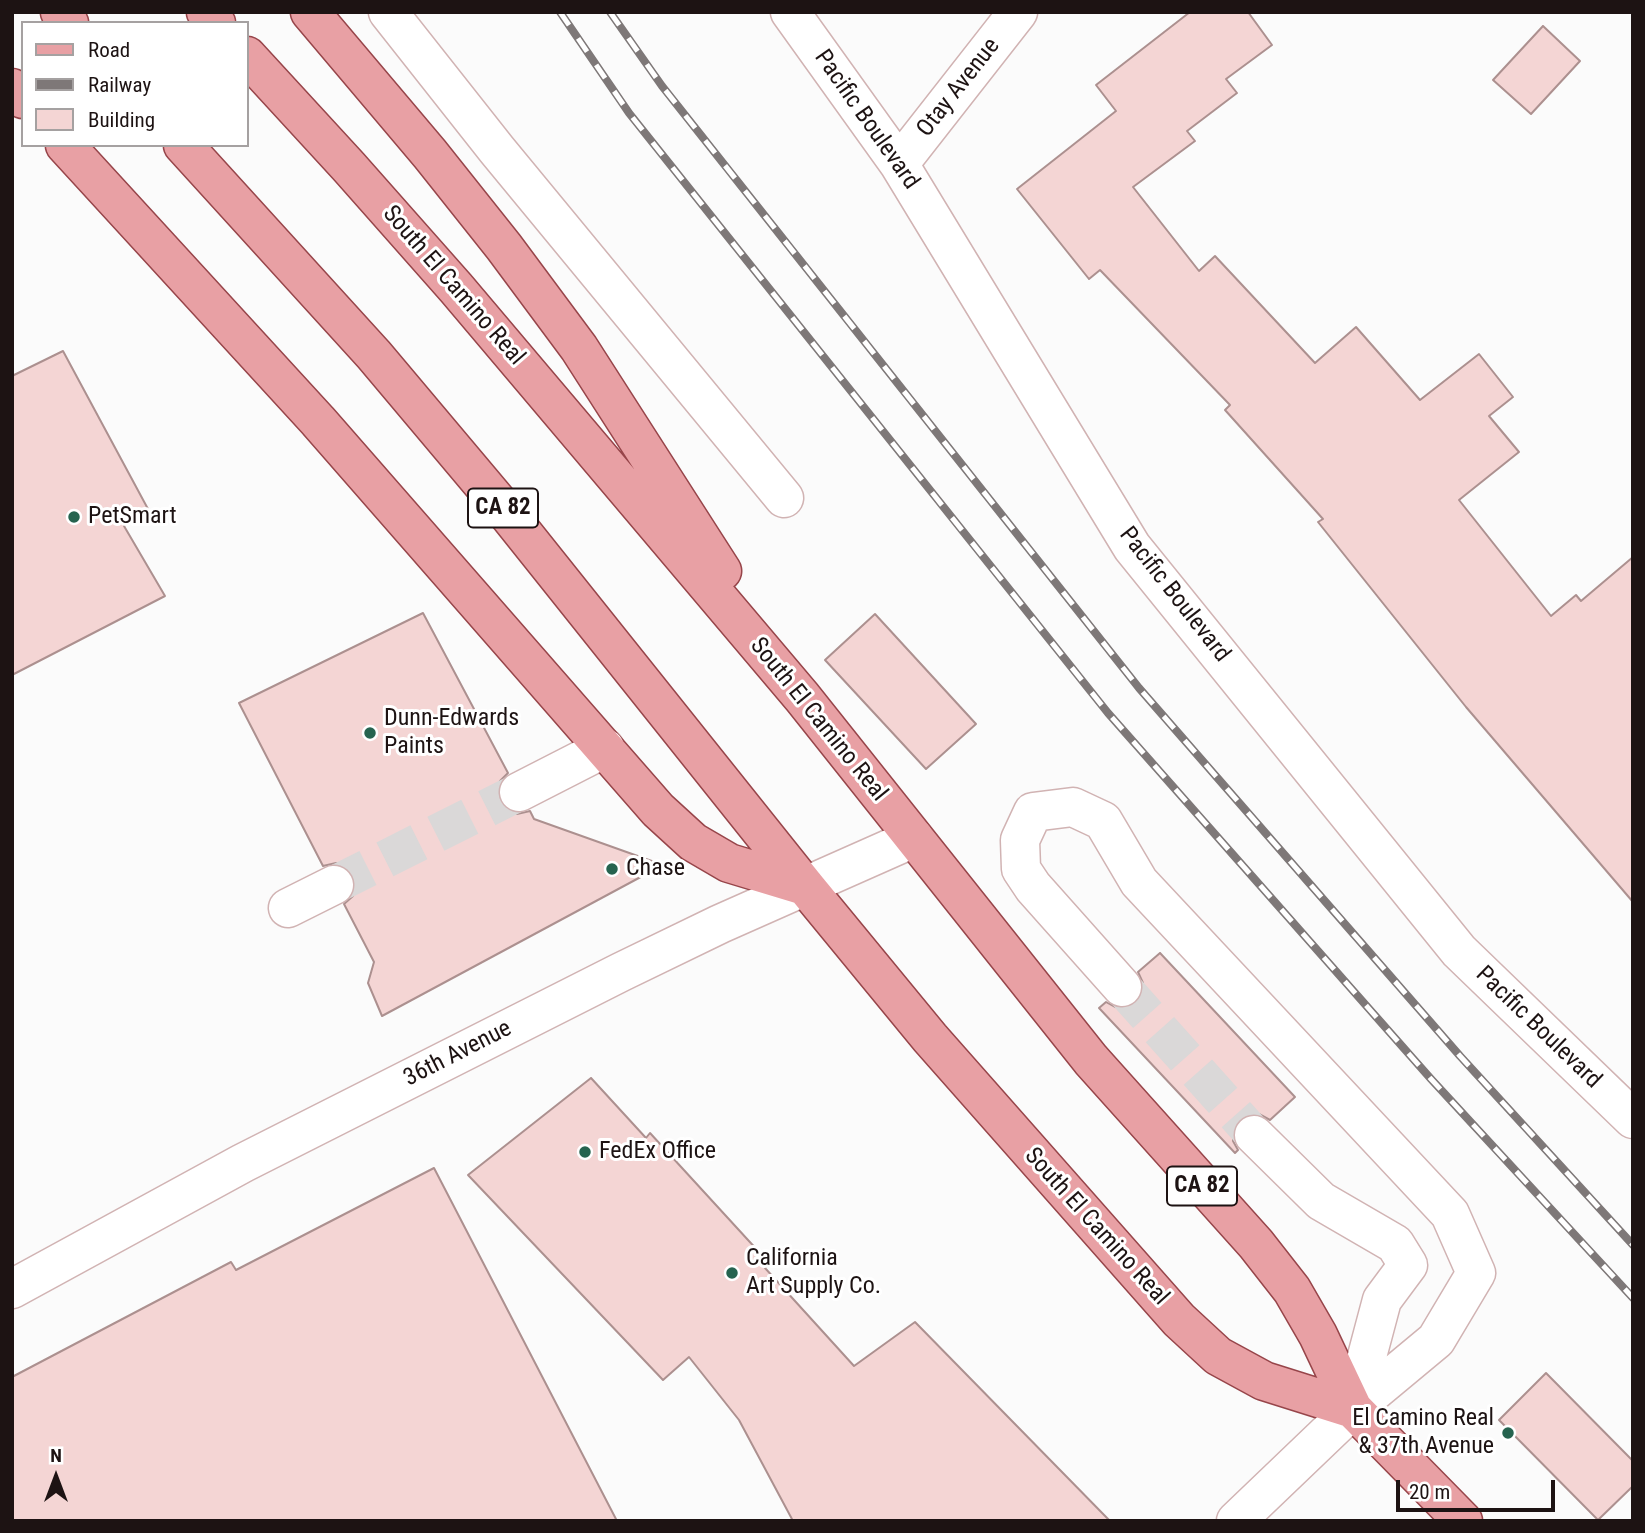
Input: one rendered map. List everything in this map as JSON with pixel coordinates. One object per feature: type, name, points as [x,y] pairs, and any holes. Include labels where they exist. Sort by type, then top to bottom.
[{"type":"main road","points":[[310,12],[505,247],[579,348],[802,697]]},
{"type":"main road","name":"South El Camino Real","points":[[248,57],[447,278],[802,697],[1091,1060],[1256,1244],[1292,1290],[1318,1335],[1353,1409],[1463,1521]]},
{"type":"main road","points":[[67,147],[317,421],[657,810],[694,842],[729,863],[805,886]]},
{"type":"main road","name":"South El Camino Real","points":[[185,147],[374,355],[498,503],[930,1038],[1179,1320],[1218,1356],[1264,1381],[1353,1409]]},
{"type":"street","points":[[388,12],[497,150],[784,498]]},
{"type":"street","name":"Pacific Boulevard","points":[[790,12],[899,164],[1132,547],[1459,951],[1633,1119]]},
{"type":"street","name":"Otay Avenue","points":[[899,164],[1018,12]]},
{"type":"street","points":[[519,792],[605,748]]},
{"type":"street","points":[[1122,987],[1033,887],[1021,869],[1020,840],[1034,812],[1073,807],[1103,821],[1139,882],[1450,1214],[1476,1272],[1436,1340],[1353,1409],[1236,1521]]},
{"type":"street","name":"36th Avenue","points":[[12,1289],[243,1163],[621,972],[914,838]]},
{"type":"street","points":[[288,908],[334,886]]},
{"type":"street","points":[[1254,1135],[1321,1201],[1395,1244],[1408,1265],[1382,1300],[1353,1409]]},
{"type":"building","points":[[1190,12],[1248,12],[1272,45],[1226,79],[1237,93],[1187,131],[1195,141],[1133,187],[1199,271],[1215,256],[1315,363],[1356,327],[1420,400],[1479,354],[1513,397],[1489,416],[1519,452],[1459,500],[1551,616],[1576,595],[1581,601],[1633,557],[1633,902],[1466,707],[1318,522],[1323,519],[1225,410],[1230,405],[1100,270],[1089,279],[1017,189],[1116,111],[1096,85]]},
{"type":"building","points":[[1543,26],[1580,61],[1531,114],[1493,80]]},
{"type":"building","name":"PetSmart","points":[[63,351],[148,509],[124,526],[165,596],[12,675],[12,376]]},
{"type":"building","points":[[423,613],[508,773],[500,781],[497,792],[499,801],[507,810],[517,814],[530,811],[534,819],[663,865],[382,1016],[368,983],[374,962],[344,904],[353,896],[356,886],[354,876],[347,867],[336,863],[323,866],[239,703]]},
{"type":"building","points":[[875,614],[976,724],[926,769],[825,660]]},
{"type":"building","points":[[1160,953],[1295,1097],[1270,1120],[1259,1114],[1248,1114],[1239,1119],[1233,1130],[1233,1141],[1238,1150],[1235,1153],[1099,1008],[1106,1002],[1115,1007],[1126,1008],[1137,1003],[1142,994],[1143,983],[1138,972]]},
{"type":"building","points":[[591,1078],[646,1138],[650,1133],[770,1264],[765,1268],[854,1366],[915,1322],[1110,1521],[793,1521],[739,1420],[689,1357],[663,1380],[468,1175]]},
{"type":"building","points":[[434,1168],[617,1521],[12,1521],[12,1377],[231,1262],[236,1270]]},
{"type":"building","points":[[1546,1373],[1633,1461],[1633,1486],[1598,1520],[1499,1420]]},
{"type":"tunnel","points":[[334,885],[519,792]]},
{"type":"tunnel","points":[[1122,987],[1254,1135]]},
{"type":"railway","points":[[560,12],[629,113],[1108,713],[1431,1079],[1633,1298]]},
{"type":"railway","points":[[610,12],[662,86],[1139,688],[1460,1056],[1633,1245]]},
{"type":"place","name":"PetSmart","points":[[74,517]]},
{"type":"place","name":"Dunn-Edwards Paints","points":[[370,733]]},
{"type":"place","name":"Chase","points":[[612,869]]},
{"type":"place","name":"FedEx Office","points":[[585,1152]]},
{"type":"place","name":"California Art Supply Co.","points":[[732,1273]]},
{"type":"place","name":"El Camino Real & 37th Avenue","points":[[1508,1433]]}]
